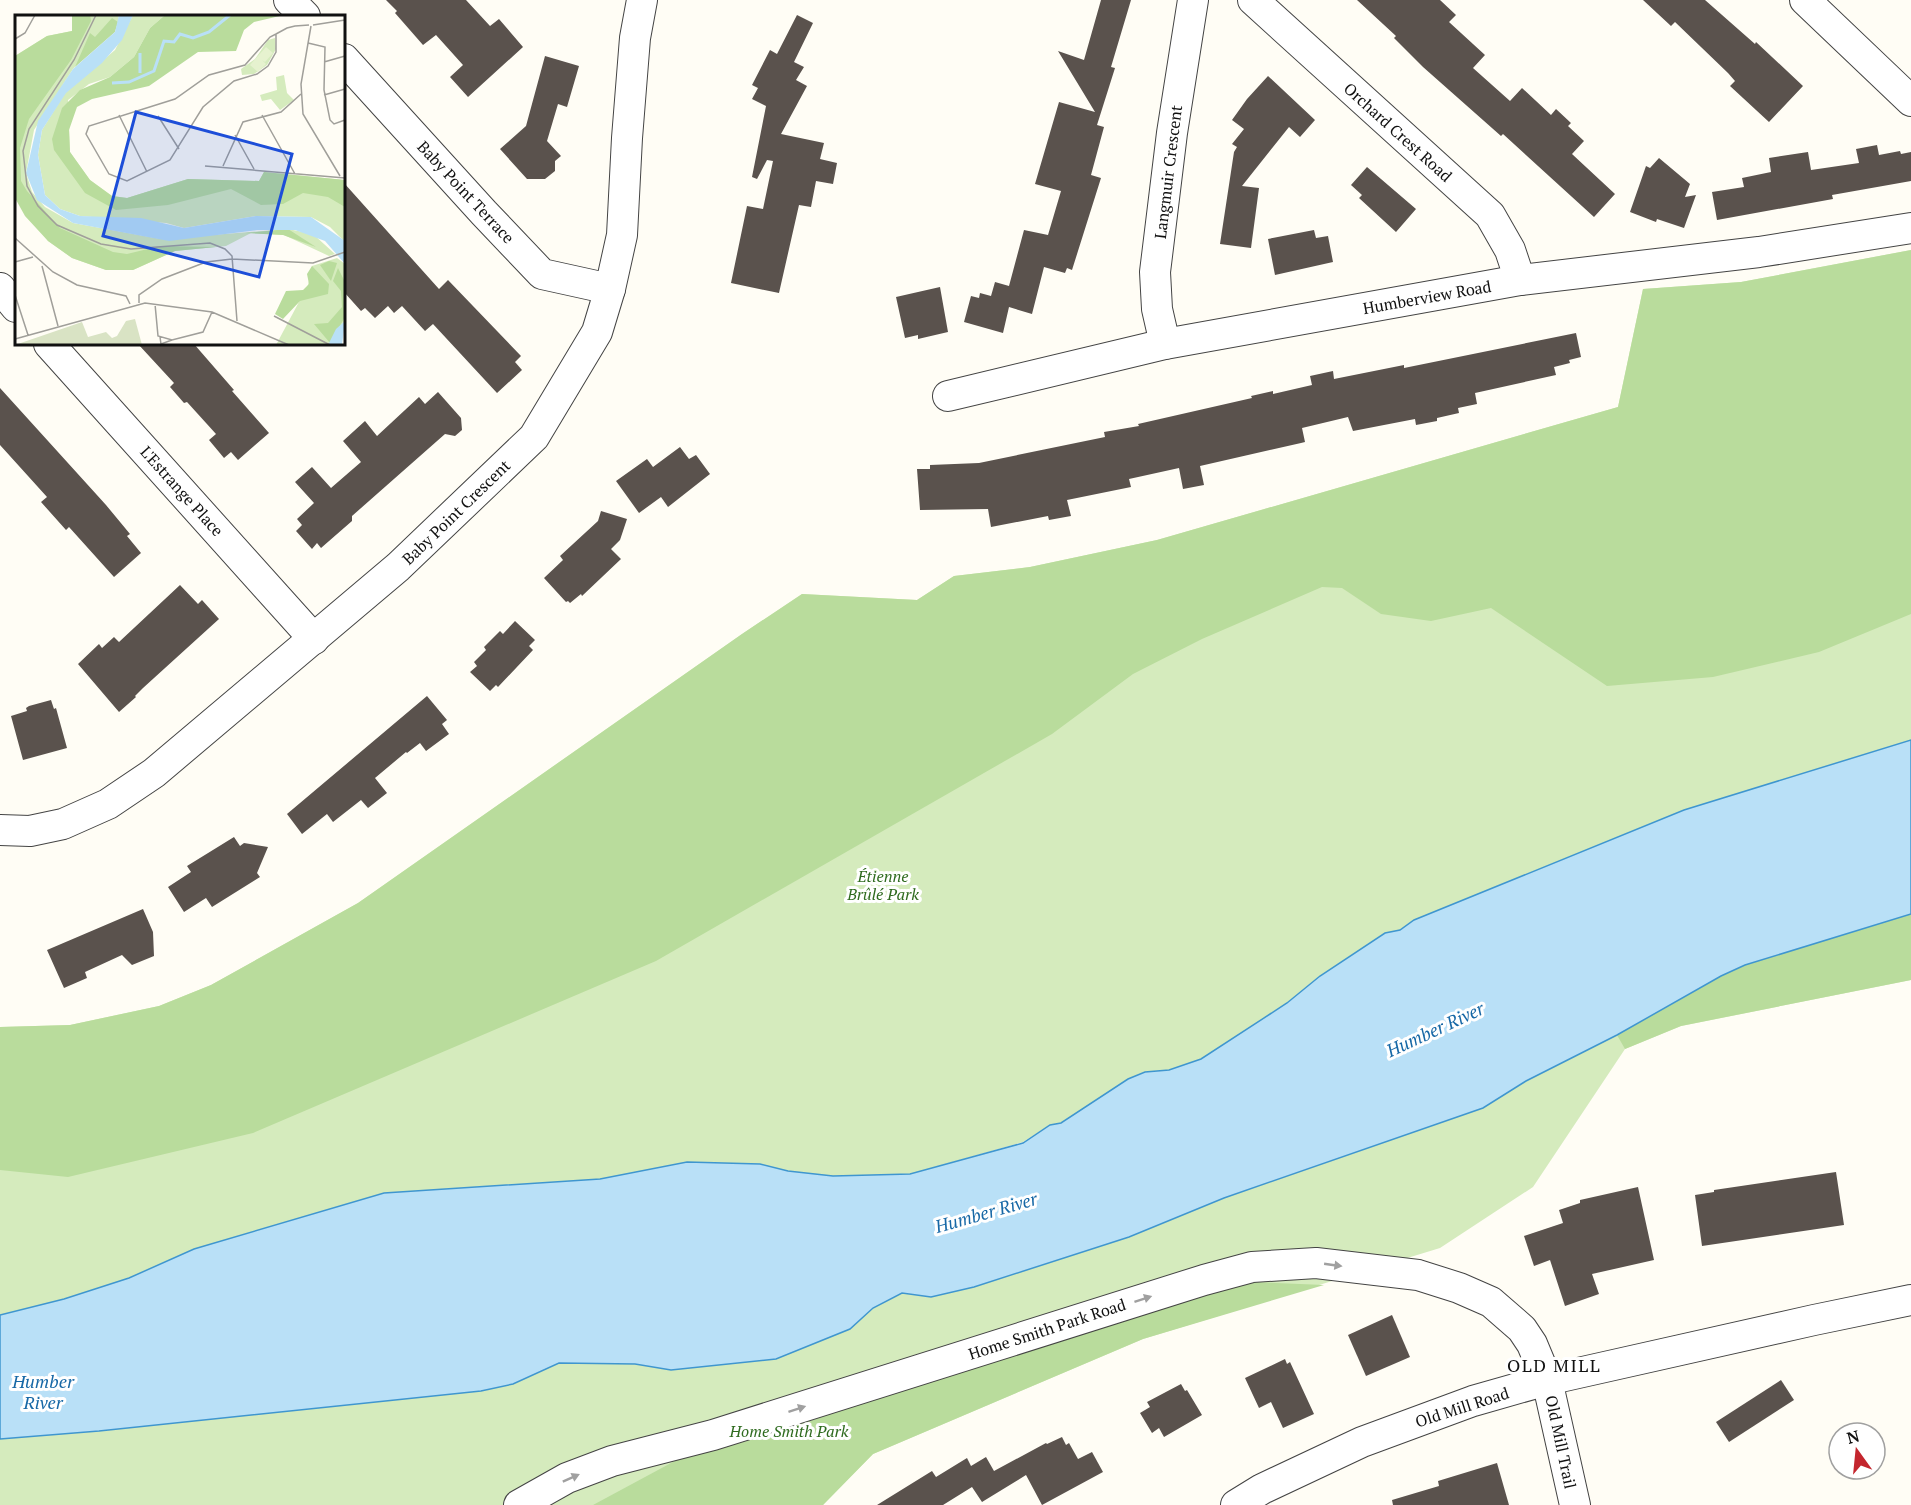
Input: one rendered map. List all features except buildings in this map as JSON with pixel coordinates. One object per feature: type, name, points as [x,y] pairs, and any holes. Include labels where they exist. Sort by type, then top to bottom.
[{"type":"street","points":[[290,0],[303,15]]},
{"type":"street","name":"Baby Point Crescent","points":[[0,830],[30,831],[63,824],[108,804],[154,773],[398,567],[534,437],[597,332],[610,290],[622,235],[635,38],[642,0]]},
{"type":"street","name":"Langmuir Crescent","points":[[1165,345],[1157,309],[1155,272],[1172,134],[1193,0]]},
{"type":"street","name":"Orchard Crest Road","points":[[1253,0],[1490,215],[1510,250],[1520,280]]},
{"type":"street","points":[[1805,0],[1911,101]]},
{"type":"street","name":"Baby Point Terrace","points":[[345,60],[542,274],[610,290]]},
{"type":"street","name":"Humberview Road","points":[[948,396],[1165,345],[1520,280],[1758,252],[1911,228]]},
{"type":"street","points":[[0,288],[15,306]]},
{"type":"street","name":"L'Estrange Place","points":[[50,345],[314,639]]},
{"type":"street","name":"Home Smith Park Road","points":[[519,1505],[567,1478],[612,1461],[713,1435],[1204,1280],[1252,1267],[1316,1263],[1418,1275],[1459,1288],[1491,1302],[1521,1329],[1532,1344],[1547,1380]]},
{"type":"street","name":"Old Mill Road","points":[[1236,1505],[1262,1489],[1362,1442],[1473,1401],[1547,1380],[1911,1300]]},
{"type":"street","name":"Old Mill Trail","points":[[1547,1380],[1575,1505]]},
{"type":"green space","name":"Étienne Brûlé Park","points":[[1911,250],[1911,740],[1684,810],[1414,920],[1400,930],[1385,933],[1320,976],[1287,1003],[1201,1059],[1169,1070],[1145,1072],[1061,1123],[1050,1125],[1023,1142],[910,1174],[833,1176],[788,1171],[760,1164],[687,1162],[600,1179],[384,1193],[194,1249],[129,1278],[64,1299],[0,1315],[0,1027],[70,1025],[159,1006],[211,985],[358,903],[802,594],[917,600],[954,576],[1030,567],[1157,540],[1618,407],[1643,289],[1741,282]]},
{"type":"green space","points":[[1911,250],[1911,614],[1819,652],[1713,677],[1607,686],[1491,608],[1431,621],[1381,614],[1342,588],[1322,587],[1202,639],[1133,674],[1052,734],[656,961],[253,1133],[68,1177],[0,1170],[0,1027],[70,1025],[159,1006],[211,985],[358,903],[802,594],[917,600],[954,576],[1030,567],[1157,540],[1618,407],[1643,289],[1741,282]]},
{"type":"green space","name":"Home Smith Park","points":[[1911,914],[1911,980],[1681,1026],[1625,1049],[1533,1187],[1440,1248],[1143,1339],[873,1454],[823,1505],[0,1505],[0,1439],[99,1431],[481,1391],[513,1384],[559,1363],[635,1364],[671,1370],[850,1329],[873,1308],[902,1293],[931,1297],[974,1287],[1129,1237],[1224,1198],[1483,1108],[1526,1081],[1655,1015]]},
{"type":"green space","points":[[1911,914],[1911,980],[1681,1026],[1625,1049],[1617,1035],[1721,976],[1745,965]]},
{"type":"green space","points":[[1253,1282],[1324,1285],[1143,1339],[873,1454],[823,1505],[593,1505],[684,1456],[764,1437],[965,1366],[1174,1298]]},
{"type":"water","name":"Humber River","points":[[1911,740],[1911,914],[1745,965],[1721,976],[1617,1035],[1526,1081],[1483,1108],[1224,1198],[1129,1237],[974,1287],[931,1297],[902,1293],[873,1308],[850,1329],[776,1359],[671,1370],[635,1364],[559,1363],[513,1384],[481,1391],[99,1431],[0,1439],[0,1315],[64,1299],[129,1278],[194,1249],[384,1193],[600,1179],[687,1162],[760,1164],[788,1171],[833,1176],[910,1174],[1023,1143],[1050,1125],[1061,1123],[1128,1079],[1145,1072],[1169,1070],[1201,1059],[1287,1003],[1320,976],[1385,933],[1400,930],[1414,920],[1684,810]]},
{"type":"district","name":"OLD MILL","points":[[1554,1365]]}]
